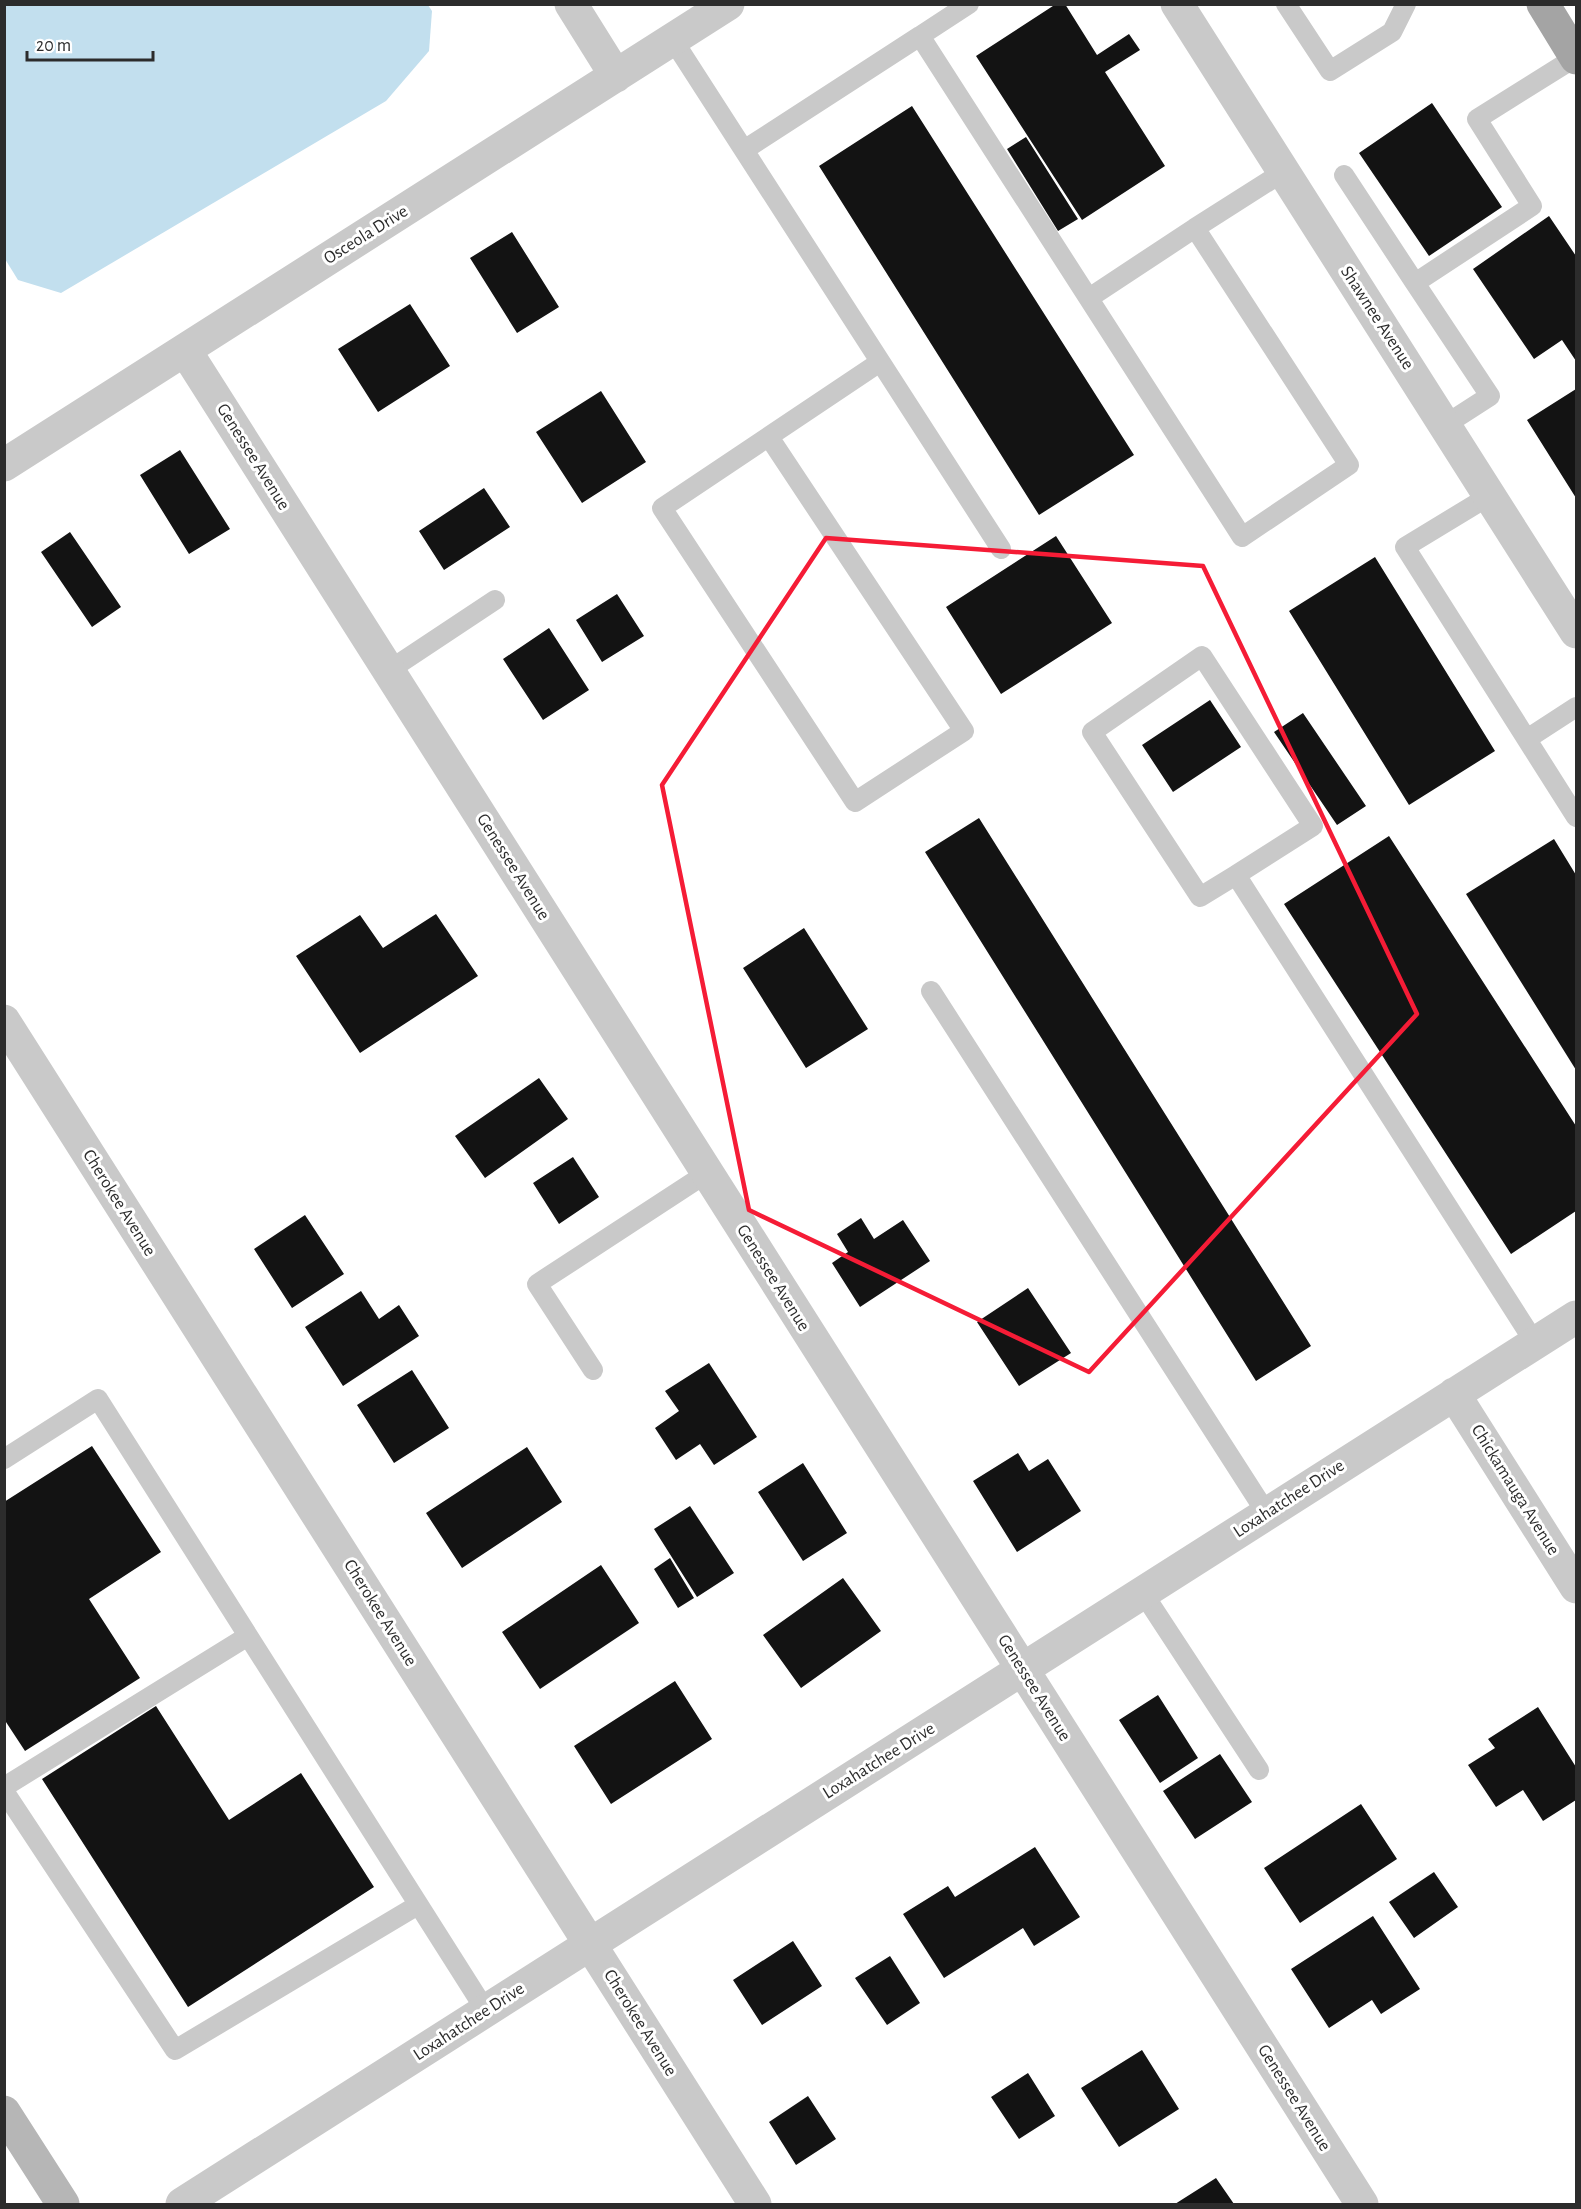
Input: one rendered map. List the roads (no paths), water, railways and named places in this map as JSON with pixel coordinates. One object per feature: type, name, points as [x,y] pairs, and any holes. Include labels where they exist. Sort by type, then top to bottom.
[{"type":"main road","points":[[1543,4],[1576,57]]},
{"type":"street","points":[[571,4],[616,76]]},
{"type":"street","name":"Osceola Drive","points":[[4,465],[728,4]]},
{"type":"street","name":"Shawnee Avenue","points":[[1177,4],[1576,632]]},
{"type":"street","name":"Genessee Avenue","points":[[185,351],[1362,2205]]},
{"type":"street","name":"Cherokee Avenue","points":[[4,1021],[755,2205]]},
{"type":"street","name":"Loxahatchee Drive","points":[[182,2205],[1576,1317]]},
{"type":"street","name":"Chickamauga Avenue","points":[[1454,1394],[1576,1587]]},
{"type":"street","points":[[4,2112],[63,2205]]},
{"type":"lane","points":[[744,150],[969,4]]},
{"type":"lane","points":[[1286,4],[1330,71],[1392,32],[1406,4]]},
{"type":"lane","points":[[920,36],[1242,537],[1349,465],[1195,228]]},
{"type":"lane","points":[[673,40],[1000,549]]},
{"type":"lane","points":[[1415,283],[1532,206],[1477,118],[1576,57]]},
{"type":"lane","points":[[1089,298],[1284,172]]},
{"type":"lane","points":[[1344,175],[1490,396],[1445,425]]},
{"type":"lane","points":[[769,436],[964,731],[855,802],[662,508],[769,436],[880,362]]},
{"type":"lane","points":[[1489,496],[1405,547],[1576,817]]},
{"type":"lane","points":[[388,671],[495,600]]},
{"type":"lane","points":[[1202,656],[1313,826],[1236,875],[1200,897],[1092,732],[1202,656]]},
{"type":"lane","points":[[1527,739],[1576,707]]},
{"type":"lane","points":[[1236,875],[1534,1343]]},
{"type":"lane","points":[[932,991],[1267,1514]]},
{"type":"lane","points":[[593,1370],[537,1284],[707,1173]]},
{"type":"lane","points":[[4,1459],[99,1399],[486,2011]]},
{"type":"lane","points":[[1143,1593],[1259,1770]]},
{"type":"lane","points":[[248,1636],[4,1789],[175,2050],[418,1905]]},
{"type":"water","points":[[5,5],[428,5],[432,11],[429,51],[386,101],[61,293],[18,280],[5,259]]}]
